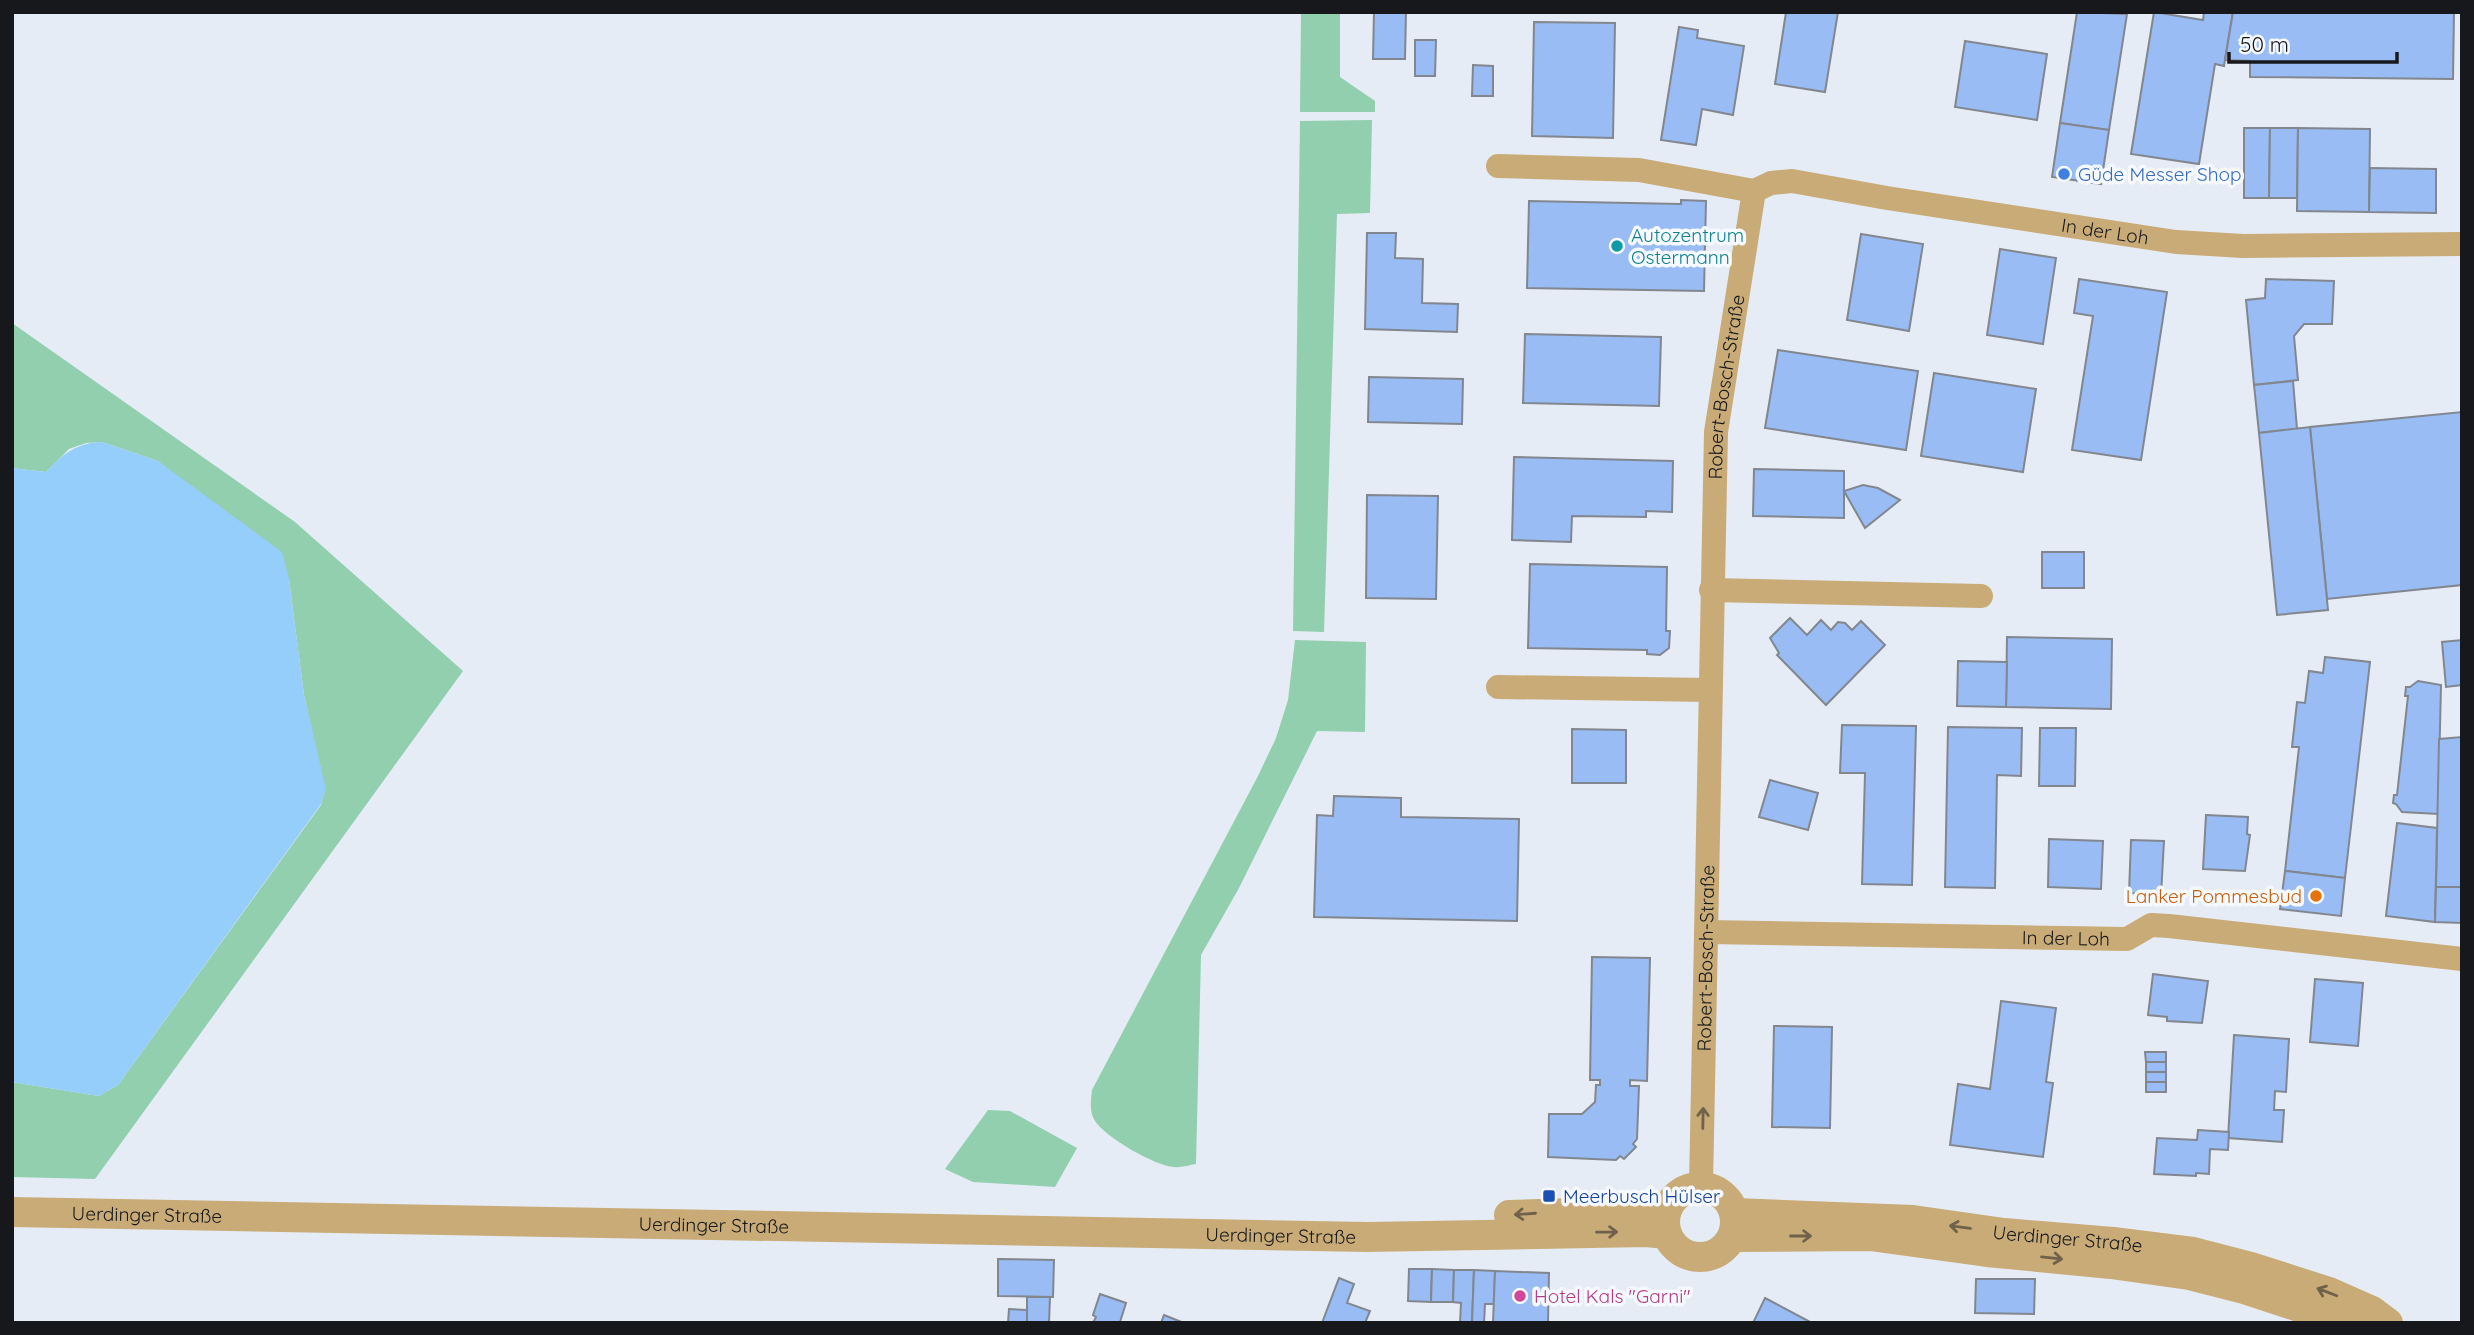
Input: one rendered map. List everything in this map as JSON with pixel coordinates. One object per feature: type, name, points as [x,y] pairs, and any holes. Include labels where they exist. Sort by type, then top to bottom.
[{"type":"street","points":[[1498,166],[1639,170],[1754,191]]},
{"type":"street","name":"In der Loh","points":[[1754,191],[1771,183],[1792,181],[2176,242],[2243,246],[2462,244]]},
{"type":"street","name":"Robert-Bosch-Straße","points":[[1701,1186],[1716,432],[1754,191]]},
{"type":"street","points":[[1711,590],[1981,596]]},
{"type":"street","points":[[1498,687],[1710,690]]},
{"type":"street","name":"In der Loh","points":[[1706,942],[2127,939],[2151,925],[2462,959]]},
{"type":"street","points":[[1701,1186],[1713,1188],[1731,1202],[1734,1225],[1719,1252],[1700,1258],[1680,1252],[1667,1222],[1674,1197],[1687,1189],[1701,1186]]},
{"type":"street","name":"Uerdinger Straße","points":[[12,1212],[1353,1237],[1646,1232],[1667,1222]]},
{"type":"street","name":"Uerdinger Straße","points":[[1734,1225],[1913,1220],[2004,1233],[2193,1252],[2329,1292],[2372,1311],[2388,1323]]},
{"type":"street","name":"Uerdinger Straße","points":[[1734,1225],[1870,1236],[1987,1252],[2111,1264],[2211,1280],[2348,1323]]},
{"type":"green space","points":[[1301,12],[1340,12],[1340,77],[1375,101],[1375,112],[1300,112]]},
{"type":"green space","points":[[1372,120],[1370,213],[1337,214],[1324,632],[1293,631],[1300,121]]},
{"type":"green space","points":[[12,323],[295,522],[463,671],[95,1179],[12,1177],[12,1082],[99,1096],[118,1085],[321,805],[325,789],[304,695],[289,579],[158,461],[102,442],[86,443],[69,449],[46,472],[12,468]]},
{"type":"green space","points":[[1295,640],[1366,642],[1365,732],[1317,731],[1239,888],[1201,955],[1196,1164],[1174,1167],[1155,1162],[1131,1150],[1100,1128],[1092,1114],[1092,1090],[1276,738],[1288,700]]},
{"type":"green space","points":[[988,1110],[1010,1111],[1077,1148],[1055,1187],[973,1182],[945,1169]]},
{"type":"water","points":[[102,442],[158,461],[282,552],[289,579],[304,695],[326,789],[321,804],[118,1085],[99,1096],[12,1082],[12,468],[46,472],[71,451]]},
{"type":"building","points":[[1374,12],[1406,12],[1405,59],[1373,59]]},
{"type":"building","points":[[1786,12],[1838,12],[1825,92],[1775,84]]},
{"type":"building","points":[[2077,12],[2127,14],[2109,130],[2060,123]]},
{"type":"building","points":[[2154,12],[2203,20],[2204,12],[2233,12],[2224,66],[2215,64],[2199,164],[2131,154]]},
{"type":"building","points":[[2233,12],[2454,12],[2453,79],[2250,77],[2250,61],[2225,60]]},
{"type":"building","points":[[1534,22],[1615,23],[1613,138],[1532,136]]},
{"type":"building","points":[[1679,27],[1698,30],[1697,38],[1744,46],[1733,115],[1702,109],[1696,145],[1661,140]]},
{"type":"building","points":[[1415,40],[1436,40],[1435,76],[1415,76]]},
{"type":"building","points":[[1965,41],[2047,54],[2037,120],[1955,107]]},
{"type":"building","points":[[1473,65],[1493,66],[1493,96],[1472,96]]},
{"type":"building","points":[[2060,123],[2109,130],[2101,184],[2052,177]]},
{"type":"building","points":[[2244,128],[2270,128],[2269,198],[2244,198]]},
{"type":"building","points":[[2270,128],[2298,128],[2297,198],[2269,198]]},
{"type":"building","points":[[2298,128],[2370,129],[2369,212],[2297,211]]},
{"type":"building","points":[[2370,168],[2436,169],[2436,213],[2369,212]]},
{"type":"building","name":"Autozentrum Ostermann","points":[[1681,200],[1706,201],[1704,291],[1527,288],[1529,201],[1681,204]]},
{"type":"building","points":[[1367,233],[1396,233],[1395,258],[1423,259],[1422,303],[1458,304],[1457,332],[1365,329]]},
{"type":"building","points":[[1861,234],[1923,244],[1909,331],[1847,320]]},
{"type":"building","points":[[2000,249],[2056,258],[2043,344],[1987,335]]},
{"type":"building","points":[[2079,279],[2167,292],[2141,460],[2072,450],[2093,316],[2074,313]]},
{"type":"building","points":[[2266,279],[2334,281],[2332,324],[2304,324],[2294,336],[2298,380],[2254,385],[2246,300],[2265,298]]},
{"type":"building","points":[[1525,334],[1661,337],[1659,406],[1523,403]]},
{"type":"building","points":[[1778,350],[1918,371],[1906,450],[1765,428]]},
{"type":"building","points":[[1934,373],[2036,389],[2023,472],[1921,456]]},
{"type":"building","points":[[1369,377],[1463,379],[1462,424],[1368,422]]},
{"type":"building","points":[[2293,381],[2297,429],[2259,433],[2254,385]]},
{"type":"building","points":[[2462,412],[2462,585],[2327,599],[2310,427]]},
{"type":"building","points":[[2310,427],[2328,610],[2277,615],[2259,433]]},
{"type":"building","points":[[1514,457],[1673,461],[1672,512],[1646,511],[1646,517],[1572,516],[1571,542],[1512,540]]},
{"type":"building","points":[[1754,469],[1844,471],[1844,518],[1753,516]]},
{"type":"building","points":[[1863,485],[1878,488],[1900,500],[1865,528],[1844,491]]},
{"type":"building","points":[[1367,495],[1438,496],[1436,599],[1366,598]]},
{"type":"building","points":[[2042,552],[2084,552],[2084,588],[2042,588]]},
{"type":"building","points":[[1530,564],[1667,567],[1666,631],[1670,631],[1669,648],[1660,655],[1647,654],[1647,650],[1528,648]]},
{"type":"building","points":[[1790,618],[1807,635],[1821,620],[1831,630],[1838,622],[1845,623],[1852,630],[1861,621],[1885,645],[1826,705],[1777,655],[1779,653],[1770,638]]},
{"type":"building","points":[[2007,637],[2112,639],[2111,709],[2006,707]]},
{"type":"building","points":[[2462,640],[2462,685],[2446,687],[2442,642]]},
{"type":"building","points":[[2325,657],[2370,662],[2345,878],[2285,871],[2299,747],[2292,747],[2297,702],[2305,703],[2309,671],[2323,673]]},
{"type":"building","points":[[1958,661],[2007,662],[2006,707],[1957,706]]},
{"type":"building","points":[[2418,681],[2441,685],[2438,814],[2402,812],[2393,803],[2394,795],[2397,795],[2408,696],[2405,696],[2406,687]]},
{"type":"building","points":[[1842,725],[1916,726],[1912,885],[1862,884],[1865,773],[1840,773]]},
{"type":"building","points":[[1948,727],[2022,728],[2021,776],[1997,775],[1995,888],[1945,887]]},
{"type":"building","points":[[2040,728],[2076,728],[2075,786],[2039,786]]},
{"type":"building","points":[[1572,729],[1626,730],[1626,783],[1572,783]]},
{"type":"building","points":[[2462,737],[2462,887],[2436,887],[2439,739]]},
{"type":"building","points":[[1770,780],[1818,793],[1808,830],[1759,817]]},
{"type":"building","points":[[1334,796],[1401,798],[1401,817],[1519,819],[1517,921],[1314,917],[1317,815],[1333,816]]},
{"type":"building","points":[[2206,815],[2248,817],[2247,834],[2250,835],[2245,871],[2203,869]]},
{"type":"building","points":[[2397,823],[2437,828],[2435,922],[2386,916]]},
{"type":"building","points":[[2049,839],[2103,841],[2101,889],[2048,887]]},
{"type":"building","points":[[2131,840],[2164,841],[2161,895],[2129,893]]},
{"type":"building","points":[[2285,871],[2345,878],[2341,916],[2280,909]]},
{"type":"building","points":[[2436,887],[2462,887],[2462,923],[2435,922]]},
{"type":"building","points":[[1592,957],[1650,958],[1647,1081],[1630,1080],[1630,1086],[1639,1086],[1637,1139],[1633,1144],[1636,1147],[1624,1159],[1620,1156],[1616,1160],[1548,1157],[1549,1114],[1582,1114],[1595,1102],[1596,1085],[1600,1085],[1600,1080],[1590,1080]]},
{"type":"building","points":[[2153,974],[2208,981],[2202,1023],[2167,1021],[2167,1017],[2148,1015]]},
{"type":"building","points":[[2315,979],[2363,983],[2358,1046],[2310,1042]]},
{"type":"building","points":[[2001,1001],[2056,1008],[2046,1082],[2053,1083],[2043,1157],[1950,1145],[1958,1084],[1990,1089]]},
{"type":"building","points":[[1774,1026],[1832,1027],[1830,1128],[1772,1127]]},
{"type":"building","points":[[2234,1035],[2289,1039],[2286,1092],[2275,1091],[2274,1110],[2284,1110],[2282,1142],[2228,1138]]},
{"type":"building","points":[[2145,1052],[2166,1052],[2166,1062],[2146,1062]]},
{"type":"building","points":[[2146,1062],[2166,1062],[2166,1072],[2146,1072]]},
{"type":"building","points":[[2146,1072],[2166,1072],[2166,1082],[2146,1082]]},
{"type":"building","points":[[2146,1082],[2166,1082],[2166,1092],[2146,1092]]},
{"type":"building","points":[[2198,1130],[2229,1132],[2228,1150],[2210,1149],[2209,1174],[2154,1174],[2157,1138],[2197,1140]]},
{"type":"building","points":[[998,1259],[1054,1260],[1053,1297],[998,1296]]},
{"type":"building","points":[[1409,1269],[1432,1269],[1431,1302],[1408,1301]]},
{"type":"building","points":[[1432,1269],[1454,1270],[1453,1302],[1431,1302]]},
{"type":"building","points":[[1454,1270],[1474,1270],[1472,1323],[1460,1323],[1461,1303],[1453,1302]]},
{"type":"building","points":[[1474,1270],[1495,1271],[1494,1304],[1485,1304],[1484,1323],[1472,1323]]},
{"type":"building","points":[[1495,1271],[1549,1273],[1548,1323],[1493,1323]]},
{"type":"building","points":[[1339,1278],[1354,1284],[1347,1303],[1370,1311],[1365,1323],[1322,1323]]},
{"type":"building","points":[[1976,1279],[2035,1279],[2034,1314],[1975,1313]]},
{"type":"building","points":[[1100,1294],[1126,1303],[1120,1322],[1093,1323]]},
{"type":"building","points":[[1027,1297],[1050,1297],[1049,1323],[1027,1323]]},
{"type":"building","points":[[1765,1298],[1812,1323],[1753,1323]]},
{"type":"building","points":[[1009,1309],[1027,1310],[1027,1323],[1008,1323]]},
{"type":"building","points":[[1164,1315],[1184,1323],[1161,1323]]},
{"type":"place","name":"Güde Messer Shop","points":[[2064,174]]},
{"type":"place","name":"Autozentrum Ostermann","points":[[1617,246]]},
{"type":"place","name":"Lanker Pommesbud","points":[[2316,896]]},
{"type":"place","name":"Meerbusch Hülser","points":[[1549,1196]]},
{"type":"place","name":"Hotel Kals \"Garni\"","points":[[1520,1296]]}]
